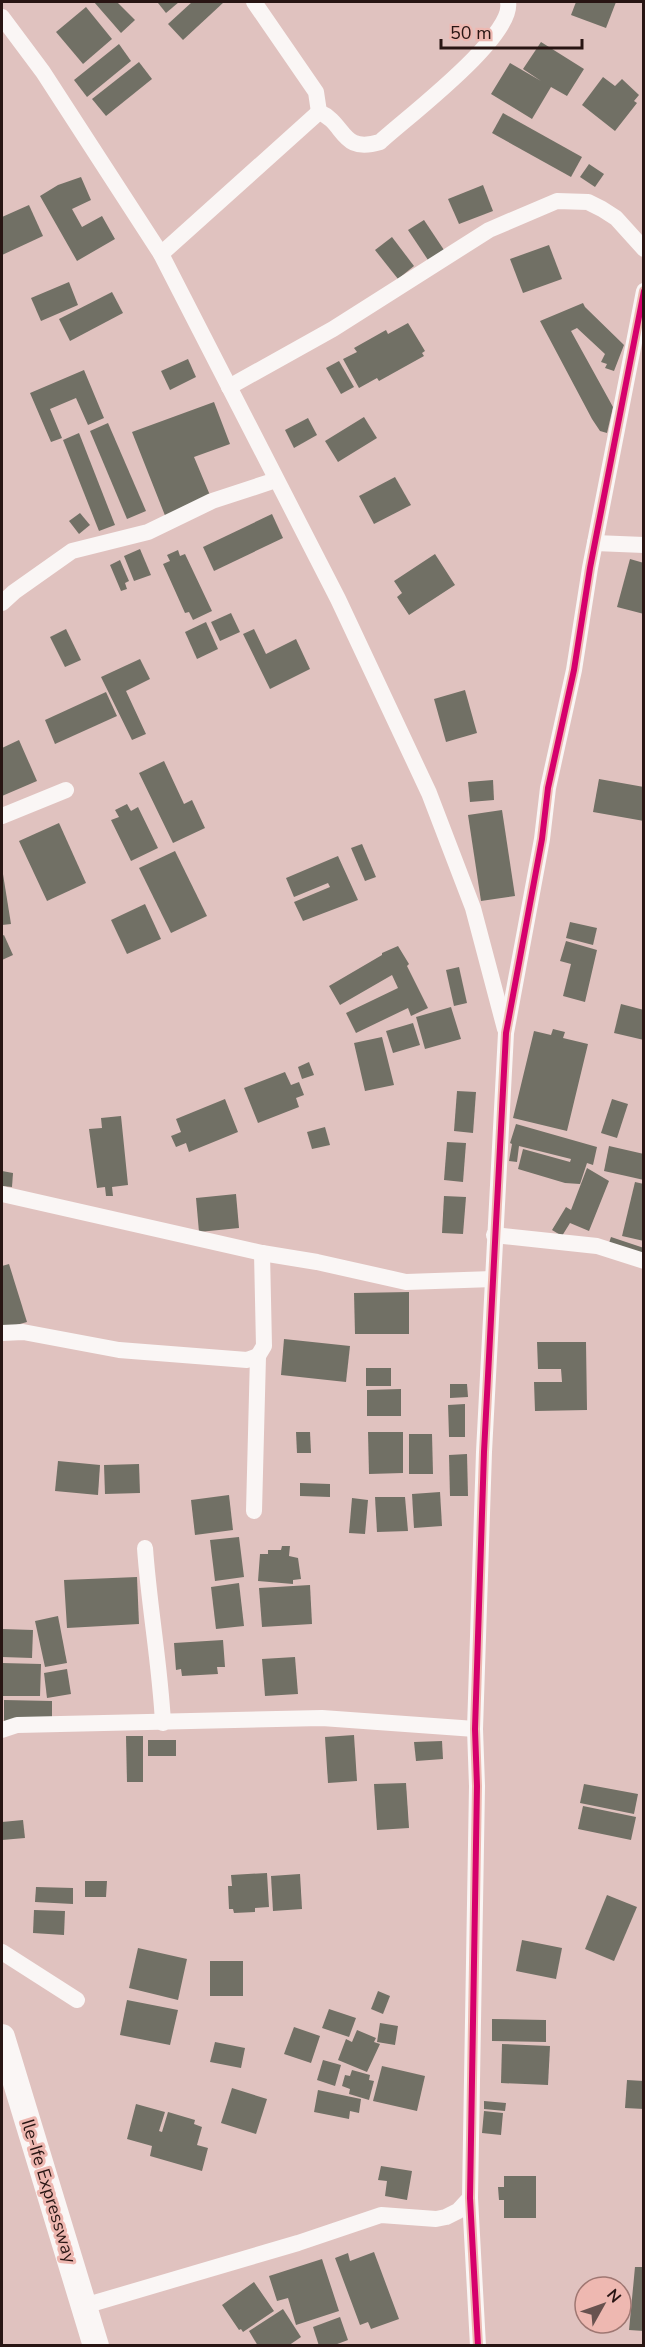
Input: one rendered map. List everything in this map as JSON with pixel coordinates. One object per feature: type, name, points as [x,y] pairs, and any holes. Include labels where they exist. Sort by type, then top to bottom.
[{"type":"main road","name":"Ile-Ife Expressway","points":[[2,2037],[96,2346]]},
{"type":"street","points":[[254,2],[316,92],[319,112]]},
{"type":"street","points":[[319,112],[326,114],[344,138],[356,145],[368,146],[380,142],[454,79],[494,37],[505,20],[508,2]]},
{"type":"street","points":[[2,17],[43,72],[114,178],[161,254],[338,599],[429,793],[472,908],[506,1033]]},
{"type":"street","points":[[161,254],[319,112]]},
{"type":"street","points":[[229,387],[333,329],[489,230],[557,201],[588,202],[602,209],[616,218],[644,249]]},
{"type":"street","points":[[478,2346],[470,2198],[477,1786],[474,1729],[484,1452],[506,1033],[542,839],[548,788],[574,670],[595,543],[644,291]]},
{"type":"street","points":[[2,603],[72,551],[148,532],[212,501],[276,480]]},
{"type":"street","points":[[595,543],[644,545]]},
{"type":"street","points":[[2,816],[66,790]]},
{"type":"street","points":[[2,1194],[262,1253],[317,1262],[406,1282],[493,1279]]},
{"type":"street","points":[[494,1235],[597,1246],[644,1261]]},
{"type":"street","points":[[254,1511],[258,1356],[264,1347],[262,1253]]},
{"type":"street","points":[[2,1333],[23,1332],[119,1350],[247,1360],[258,1356]]},
{"type":"street","points":[[145,1548],[163,1723]]},
{"type":"street","points":[[2,1730],[17,1725],[322,1718],[474,1729]]},
{"type":"street","points":[[2,1952],[77,2000]]},
{"type":"street","points":[[84,2306],[298,2243],[381,2215],[436,2219],[446,2217],[458,2211],[470,2198]]},
{"type":"building","points":[[94,2],[117,2],[135,20],[121,33]]},
{"type":"building","points":[[159,2],[179,2],[166,13]]},
{"type":"building","points":[[192,2],[224,2],[183,40],[168,24]]},
{"type":"building","points":[[576,2],[616,2],[606,28],[571,15]]},
{"type":"building","points":[[86,7],[112,39],[83,64],[56,32]]},
{"type":"building","points":[[541,42],[584,69],[567,96],[551,87],[532,119],[491,94],[510,63],[541,81],[523,69]]},
{"type":"building","points":[[119,44],[131,61],[87,97],[74,80]]},
{"type":"building","points":[[139,62],[152,79],[106,116],[92,99]]},
{"type":"building","points":[[603,77],[615,86],[622,79],[639,95],[634,101],[637,103],[615,131],[582,105]]},
{"type":"building","points":[[503,113],[582,157],[571,177],[492,133]]},
{"type":"building","points":[[589,164],[604,174],[595,187],[580,177]]},
{"type":"building","points":[[81,177],[91,200],[72,209],[82,227],[102,216],[115,239],[77,261],[40,196],[58,185]]},
{"type":"building","points":[[483,185],[493,211],[459,224],[448,199]]},
{"type":"building","points":[[29,205],[43,236],[2,255],[2,217]]},
{"type":"building","points":[[424,220],[446,253],[430,263],[408,230]]},
{"type":"building","points":[[392,237],[414,266],[398,279],[375,250]]},
{"type":"building","points":[[549,245],[562,279],[523,293],[510,259]]},
{"type":"building","points":[[69,282],[78,305],[41,321],[31,298]]},
{"type":"building","points":[[112,292],[123,313],[70,341],[59,319]]},
{"type":"building","points":[[583,303],[624,345],[614,371],[605,368],[607,364],[601,362],[605,354],[577,328],[571,331],[613,407],[607,433],[600,431],[592,419],[540,321]]},
{"type":"building","points":[[408,323],[425,351],[422,353],[424,356],[379,381],[377,378],[359,388],[343,359],[357,352],[354,348],[386,330],[388,334]]},
{"type":"building","points":[[188,359],[196,377],[170,390],[161,371]]},
{"type":"building","points":[[339,361],[354,387],[341,394],[326,368]]},
{"type":"building","points":[[84,370],[104,418],[88,425],[76,398],[50,409],[62,438],[51,442],[30,393]]},
{"type":"building","points":[[214,402],[230,444],[194,457],[212,500],[166,518],[132,432]]},
{"type":"building","points":[[364,417],[377,438],[338,462],[325,441]]},
{"type":"building","points":[[308,418],[317,435],[294,448],[285,430]]},
{"type":"building","points":[[108,423],[146,511],[127,519],[90,431]]},
{"type":"building","points":[[79,433],[115,525],[99,531],[63,440]]},
{"type":"building","points":[[395,477],[411,505],[374,524],[359,496]]},
{"type":"building","points":[[80,513],[90,525],[79,534],[69,521]]},
{"type":"building","points":[[272,514],[283,538],[214,571],[203,547]]},
{"type":"building","points":[[140,549],[151,575],[134,581],[124,556]]},
{"type":"building","points":[[178,550],[180,556],[185,554],[212,611],[193,620],[189,612],[185,613],[163,564],[170,561],[167,555]]},
{"type":"building","points":[[435,554],[455,585],[409,615],[397,597],[402,593],[394,581]]},
{"type":"building","points":[[630,559],[644,563],[644,614],[617,607]]},
{"type":"building","points":[[120,560],[129,581],[125,583],[127,589],[121,591],[110,565]]},
{"type":"building","points":[[231,613],[240,632],[220,641],[211,622]]},
{"type":"building","points":[[206,622],[218,649],[197,659],[185,632]]},
{"type":"building","points":[[66,629],[81,660],[65,667],[50,637]]},
{"type":"building","points":[[254,629],[266,654],[296,639],[310,669],[270,689],[243,634]]},
{"type":"building","points":[[140,659],[150,679],[126,691],[146,734],[132,740],[101,677]]},
{"type":"building","points":[[465,690],[477,733],[446,742],[434,699]]},
{"type":"building","points":[[106,692],[117,716],[55,744],[45,720]]},
{"type":"building","points":[[19,740],[37,781],[2,796],[2,748]]},
{"type":"building","points":[[164,761],[184,804],[192,800],[205,828],[173,843],[139,773]]},
{"type":"building","points":[[599,779],[644,787],[644,821],[593,812]]},
{"type":"building","points":[[493,780],[494,800],[470,802],[468,782]]},
{"type":"building","points":[[127,804],[131,811],[138,807],[158,848],[131,861],[111,820],[119,817],[115,810]]},
{"type":"building","points":[[502,810],[515,896],[481,901],[468,815]]},
{"type":"building","points":[[59,823],[86,883],[47,901],[19,841]]},
{"type":"building","points":[[362,844],[376,877],[365,881],[351,848]]},
{"type":"building","points":[[175,851],[207,916],[171,933],[139,868]]},
{"type":"building","points":[[338,856],[358,900],[303,921],[294,902],[330,887],[328,883],[294,897],[286,878]]},
{"type":"building","points":[[2,868],[11,924],[2,925]]},
{"type":"building","points":[[145,904],[161,939],[127,954],[111,920]]},
{"type":"building","points":[[570,922],[597,928],[593,945],[566,938]]},
{"type":"building","points":[[4,935],[13,955],[2,960],[2,936]]},
{"type":"building","points":[[566,941],[597,950],[585,1002],[563,996],[571,964],[560,961]]},
{"type":"building","points":[[398,946],[409,964],[407,966],[428,1008],[411,1016],[408,1008],[356,1033],[346,1013],[398,988],[392,975],[340,1005],[329,986],[382,953]]},
{"type":"building","points":[[459,967],[467,1003],[454,1006],[446,970]]},
{"type":"building","points":[[621,1004],[644,1010],[644,1040],[614,1033]]},
{"type":"building","points":[[451,1007],[461,1039],[425,1049],[416,1017]]},
{"type":"building","points":[[413,1023],[420,1045],[393,1053],[386,1031]]},
{"type":"building","points":[[553,1029],[565,1032],[563,1038],[588,1044],[567,1131],[513,1118],[534,1031],[551,1035]]},
{"type":"building","points":[[382,1037],[394,1085],[365,1091],[354,1043]]},
{"type":"building","points":[[309,1062],[314,1075],[302,1079],[298,1067]]},
{"type":"building","points":[[285,1072],[291,1085],[299,1082],[304,1095],[296,1098],[299,1107],[258,1123],[244,1088]]},
{"type":"building","points":[[457,1091],[476,1092],[473,1133],[454,1131]]},
{"type":"building","points":[[225,1099],[238,1132],[189,1152],[186,1143],[176,1147],[171,1136],[181,1132],[176,1119]]},
{"type":"building","points":[[612,1099],[628,1104],[617,1138],[601,1133]]},
{"type":"building","points":[[121,1116],[128,1185],[112,1187],[113,1196],[106,1196],[105,1187],[97,1188],[89,1129],[102,1128],[101,1118]]},
{"type":"building","points":[[516,1124],[597,1147],[593,1165],[587,1163],[580,1184],[565,1183],[518,1169],[523,1149],[570,1162],[571,1159],[519,1146],[517,1162],[509,1161],[512,1144],[510,1143]]},
{"type":"building","points":[[325,1127],[330,1145],[312,1149],[307,1132]]},
{"type":"building","points":[[447,1142],[466,1143],[463,1182],[444,1180]]},
{"type":"building","points":[[609,1146],[644,1154],[644,1180],[604,1171]]},
{"type":"building","points":[[587,1168],[609,1181],[589,1231],[570,1223],[562,1236],[552,1230],[566,1207],[571,1210]]},
{"type":"building","points":[[2,1171],[13,1173],[12,1187],[2,1186]]},
{"type":"building","points":[[635,1182],[644,1184],[644,1241],[622,1236]]},
{"type":"building","points":[[236,1194],[239,1228],[199,1232],[196,1198]]},
{"type":"building","points":[[444,1196],[466,1197],[463,1234],[442,1233]]},
{"type":"building","points":[[611,1237],[644,1248],[644,1258],[608,1246]]},
{"type":"building","points":[[9,1264],[27,1322],[2,1329],[2,1266]]},
{"type":"building","points":[[409,1292],[409,1334],[355,1334],[354,1293]]},
{"type":"building","points":[[284,1339],[350,1346],[346,1382],[281,1375]]},
{"type":"building","points":[[537,1342],[586,1342],[587,1410],[535,1411],[534,1382],[562,1382],[561,1369],[538,1369]]},
{"type":"building","points":[[366,1368],[391,1368],[391,1386],[366,1386]]},
{"type":"building","points":[[450,1384],[467,1384],[468,1397],[450,1398]]},
{"type":"building","points":[[401,1389],[401,1416],[367,1416],[367,1390]]},
{"type":"building","points":[[465,1404],[465,1437],[449,1437],[448,1405]]},
{"type":"building","points":[[296,1432],[310,1432],[311,1453],[297,1453]]},
{"type":"building","points":[[368,1432],[403,1432],[403,1473],[369,1474]]},
{"type":"building","points":[[409,1434],[432,1434],[433,1474],[409,1474]]},
{"type":"building","points":[[467,1454],[468,1496],[450,1496],[449,1455]]},
{"type":"building","points":[[58,1461],[100,1465],[98,1495],[55,1491]]},
{"type":"building","points":[[139,1464],[140,1493],[105,1494],[104,1465]]},
{"type":"building","points":[[300,1483],[330,1484],[330,1497],[300,1496]]},
{"type":"building","points":[[440,1492],[442,1526],[414,1528],[412,1494]]},
{"type":"building","points":[[229,1495],[233,1530],[195,1535],[191,1500]]},
{"type":"building","points":[[375,1497],[405,1497],[408,1531],[377,1532]]},
{"type":"building","points":[[352,1498],[368,1500],[365,1534],[349,1533]]},
{"type":"building","points":[[239,1537],[244,1577],[215,1581],[210,1540]]},
{"type":"building","points":[[282,1546],[290,1546],[289,1556],[298,1558],[301,1579],[293,1580],[293,1584],[258,1581],[260,1554],[268,1554],[268,1550],[281,1550]]},
{"type":"building","points":[[137,1577],[139,1624],[67,1628],[64,1580]]},
{"type":"building","points":[[239,1583],[244,1626],[216,1629],[211,1587]]},
{"type":"building","points":[[310,1585],[312,1624],[262,1627],[259,1588]]},
{"type":"building","points":[[58,1616],[67,1663],[45,1667],[35,1621]]},
{"type":"building","points":[[2,1629],[33,1630],[32,1658],[2,1657]]},
{"type":"building","points":[[223,1640],[225,1667],[217,1667],[218,1674],[182,1676],[181,1669],[176,1670],[174,1643]]},
{"type":"building","points":[[295,1657],[298,1694],[265,1696],[262,1659]]},
{"type":"building","points":[[2,1663],[41,1664],[40,1696],[2,1696]]},
{"type":"building","points":[[67,1669],[71,1694],[47,1698],[44,1673]]},
{"type":"building","points":[[4,1700],[52,1701],[52,1722],[4,1722]]},
{"type":"building","points":[[354,1735],[357,1781],[328,1783],[325,1737]]},
{"type":"building","points":[[126,1736],[143,1736],[143,1782],[127,1782]]},
{"type":"building","points":[[148,1740],[176,1740],[176,1756],[148,1756]]},
{"type":"building","points":[[442,1741],[443,1759],[416,1761],[414,1742]]},
{"type":"building","points":[[406,1783],[409,1828],[377,1830],[374,1784]]},
{"type":"building","points":[[584,1784],[638,1794],[634,1814],[580,1803]]},
{"type":"building","points":[[583,1806],[636,1817],[631,1840],[578,1829]]},
{"type":"building","points":[[23,1820],[25,1838],[2,1840],[2,1822]]},
{"type":"building","points":[[267,1873],[269,1907],[255,1908],[255,1912],[234,1913],[233,1909],[229,1909],[228,1886],[232,1886],[231,1875]]},
{"type":"building","points":[[300,1874],[302,1909],[273,1911],[271,1876]]},
{"type":"building","points":[[85,1881],[107,1881],[106,1897],[85,1897]]},
{"type":"building","points":[[36,1887],[73,1888],[73,1904],[35,1902]]},
{"type":"building","points":[[607,1895],[637,1907],[614,1961],[585,1949]]},
{"type":"building","points":[[34,1910],[65,1911],[64,1935],[33,1933]]},
{"type":"building","points":[[522,1940],[562,1948],[556,1979],[516,1971]]},
{"type":"building","points":[[138,1948],[187,1959],[178,2000],[129,1988]]},
{"type":"building","points":[[210,1961],[243,1961],[243,1996],[210,1996]]},
{"type":"building","points":[[378,1991],[390,1996],[383,2014],[371,2009]]},
{"type":"building","points":[[127,2000],[178,2010],[170,2045],[120,2035]]},
{"type":"building","points":[[329,2009],[356,2018],[349,2037],[322,2028]]},
{"type":"building","points":[[492,2019],[546,2020],[546,2042],[492,2041]]},
{"type":"building","points":[[380,2023],[398,2026],[395,2045],[377,2042]]},
{"type":"building","points":[[294,2027],[320,2036],[311,2063],[284,2054]]},
{"type":"building","points":[[357,2030],[376,2038],[374,2042],[380,2044],[367,2072],[338,2060],[346,2039],[352,2042]]},
{"type":"building","points":[[215,2042],[245,2048],[241,2068],[210,2062]]},
{"type":"building","points":[[502,2044],[550,2046],[548,2085],[501,2083]]},
{"type":"building","points":[[323,2060],[341,2065],[335,2086],[317,2080]]},
{"type":"building","points":[[382,2066],[425,2076],[417,2111],[373,2101]]},
{"type":"building","points":[[352,2070],[370,2075],[369,2080],[374,2081],[369,2100],[349,2094],[350,2089],[342,2086],[345,2075],[350,2076]]},
{"type":"building","points":[[627,2080],[644,2081],[644,2109],[625,2108]]},
{"type":"building","points":[[232,2088],[267,2099],[256,2134],[221,2123]]},
{"type":"building","points":[[318,2090],[361,2099],[359,2113],[350,2111],[349,2119],[314,2112]]},
{"type":"building","points":[[484,2101],[506,2103],[505,2111],[484,2109]]},
{"type":"building","points":[[136,2104],[165,2112],[159,2131],[162,2132],[168,2112],[195,2120],[194,2124],[202,2127],[197,2145],[208,2148],[202,2171],[150,2156],[152,2146],[127,2139]]},
{"type":"building","points":[[484,2111],[503,2113],[501,2135],[482,2133]]},
{"type":"building","points":[[381,2166],[412,2171],[407,2200],[385,2196],[387,2181],[378,2180]]},
{"type":"building","points":[[504,2176],[536,2176],[536,2218],[504,2218],[504,2200],[499,2200],[498,2187],[504,2187]]},
{"type":"building","points":[[374,2252],[399,2319],[371,2329],[368,2322],[360,2325],[335,2258],[348,2253],[350,2261]]},
{"type":"building","points":[[322,2259],[339,2311],[296,2325],[288,2298],[277,2301],[269,2276]]},
{"type":"building","points":[[635,2267],[644,2267],[644,2331],[633,2330]]},
{"type":"building","points":[[254,2282],[274,2311],[243,2332],[239,2330],[222,2305]]},
{"type":"building","points":[[283,2309],[301,2337],[288,2346],[258,2346],[249,2331]]},
{"type":"building","points":[[340,2317],[348,2340],[332,2346],[319,2346],[313,2327]]},
{"type":"cycle path","points":[[478,2346],[470,2198],[477,1786],[475,1729],[484,1452],[506,1033],[542,839],[548,788],[574,670],[590,568],[644,291]]}]
